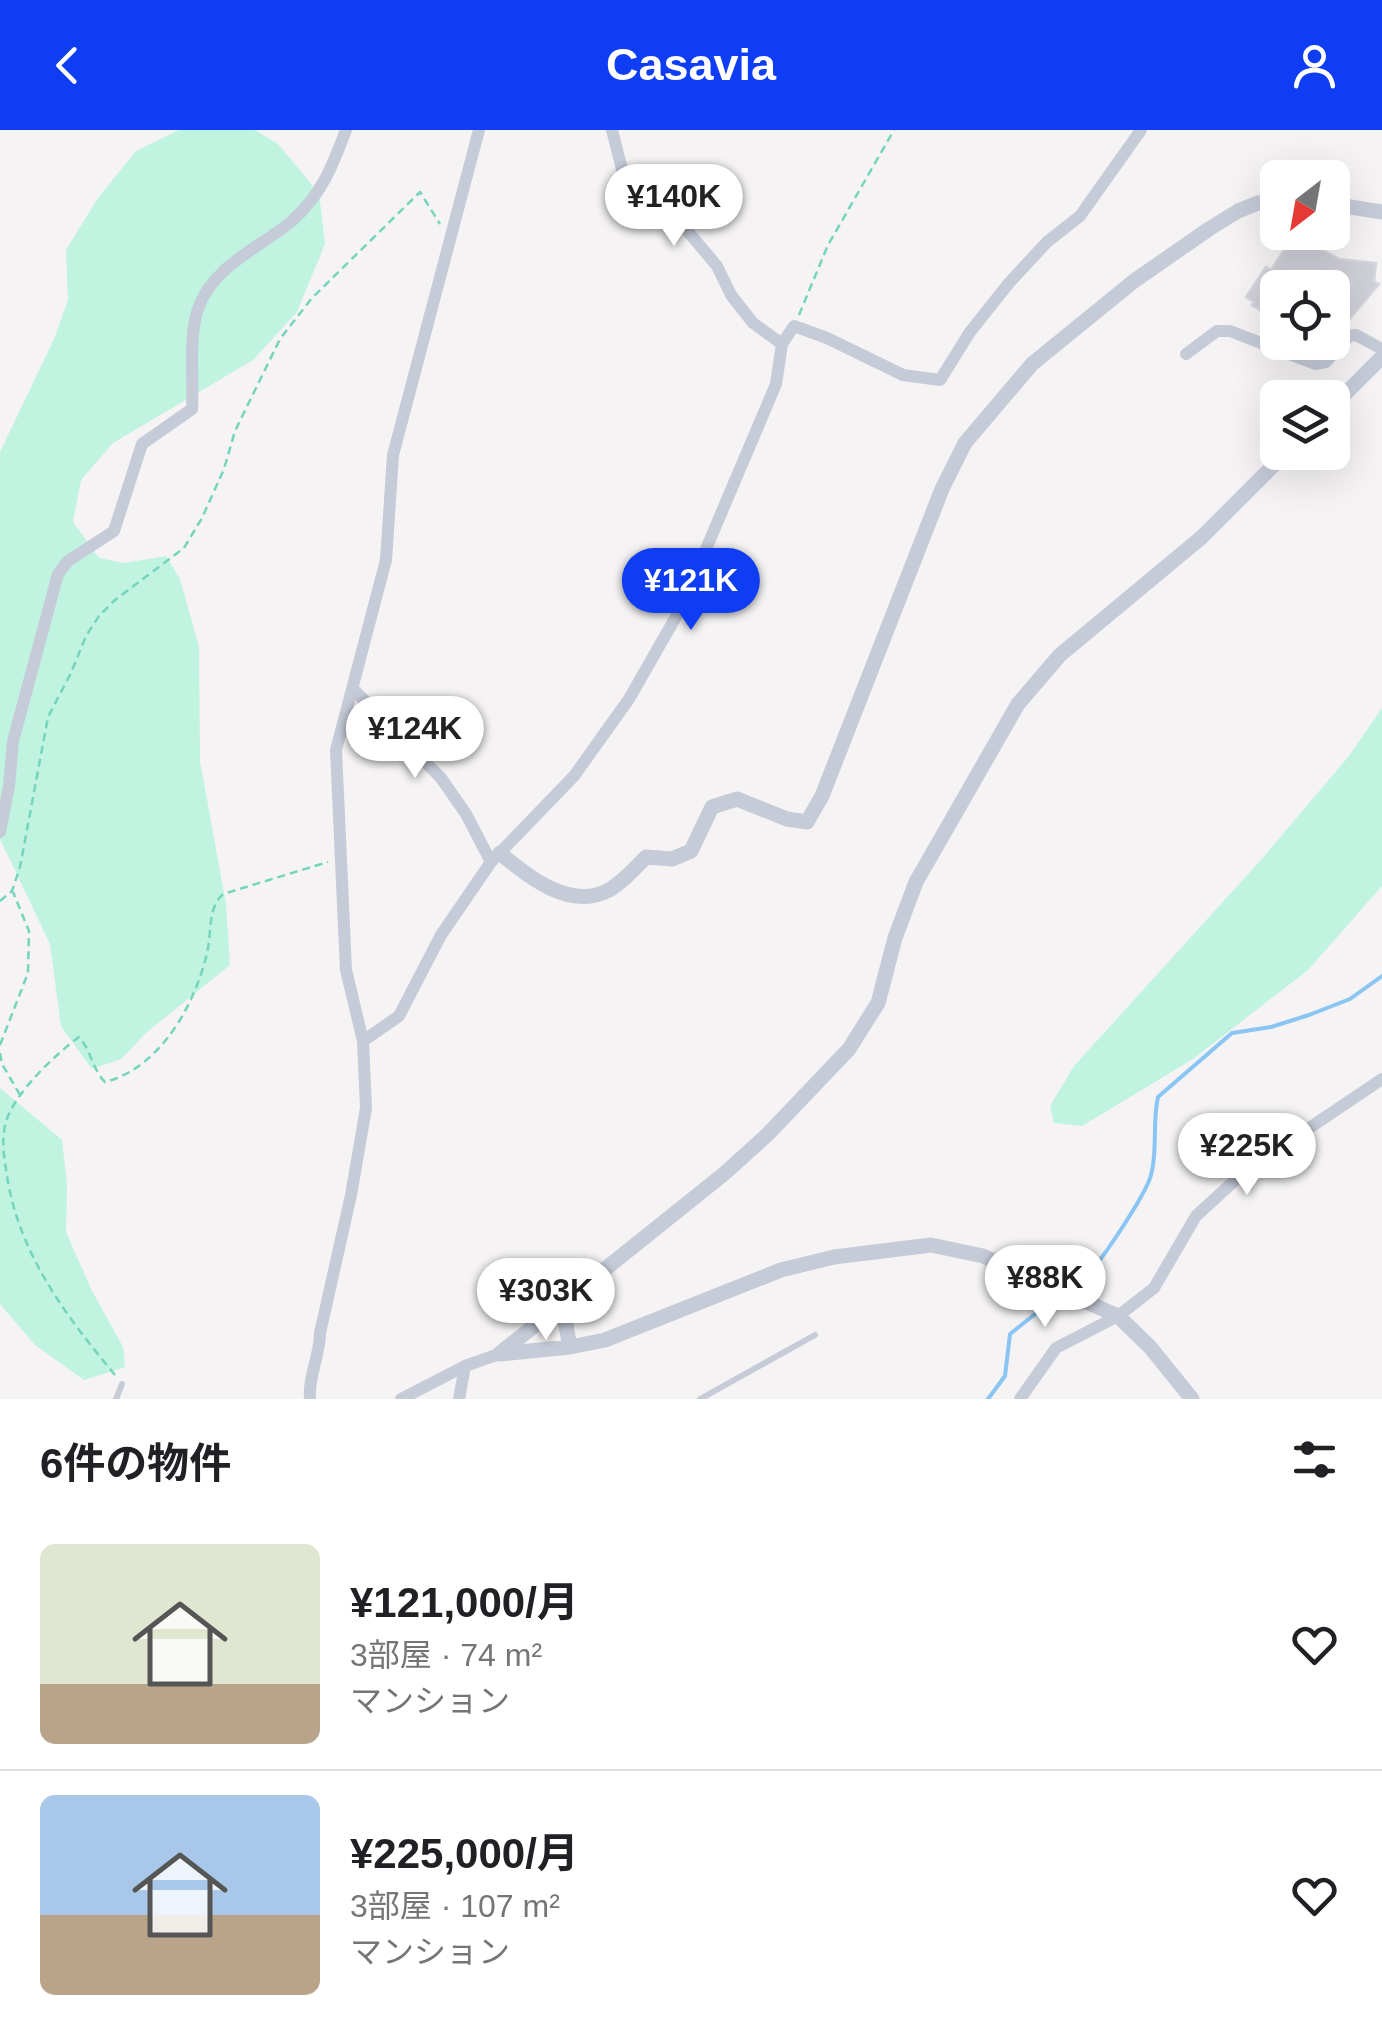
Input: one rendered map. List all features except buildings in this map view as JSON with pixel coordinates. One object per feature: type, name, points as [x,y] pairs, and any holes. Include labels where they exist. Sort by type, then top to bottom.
[{"type":"street","points":[[0,832],[13,740],[58,574],[68,561],[114,530],[142,444],[192,408],[198,310],[208,290],[242,253],[291,221],[326,184],[346,130]]},
{"type":"street","points":[[310,1399],[366,1108],[363,1041],[346,970],[336,750],[386,560],[393,455],[480,130]]},
{"type":"street","points":[[612,130],[624,177],[643,204],[684,228],[718,266],[731,295],[753,323],[782,344]]},
{"type":"street","points":[[363,1041],[399,1016],[441,934],[495,858],[574,776],[630,699],[681,608],[776,384],[782,344],[794,326],[904,375],[940,380],[970,332],[1046,242],[1080,216],[1141,130]]},
{"type":"street","points":[[354,690],[442,778],[495,858],[551,888],[588,897],[610,889],[646,858],[672,859],[691,850],[712,807],[736,799],[787,819],[806,822],[822,796],[942,490],[966,443],[1032,364],[1134,281],[1238,211],[1260,203]]},
{"type":"street","points":[[1350,207],[1382,212]]},
{"type":"street","points":[[1186,354],[1217,330],[1230,330],[1315,364],[1326,362],[1350,336],[1356,335],[1382,349]]},
{"type":"street","points":[[1350,389],[1382,358]]},
{"type":"street","points":[[499,1354],[740,1160],[849,1049],[878,1004],[916,882],[1018,704],[1060,655],[1202,536],[1269,470]]},
{"type":"street","points":[[1020,1399],[1056,1348],[1118,1316],[1154,1288],[1196,1216],[1244,1172],[1382,1079]]},
{"type":"street","points":[[401,1399],[465,1366],[499,1354],[570,1348],[606,1340],[781,1270],[834,1257],[931,1245],[983,1256],[1118,1316],[1150,1347],[1192,1399]]},
{"type":"street","points":[[568,1300],[564,1315],[570,1348]]},
{"type":"street","points":[[459,1399],[465,1366]]},
{"type":"lane","points":[[700,1399],[815,1335]]},
{"type":"lane","points":[[116,1399],[122,1384]]},
{"type":"path","points":[[794,326],[828,244],[894,130]]},
{"type":"path","points":[[0,1045],[30,961],[28,931],[12,891],[48,718],[86,636],[115,600],[184,548],[202,518],[235,431],[280,340],[312,298],[420,192],[451,242]]},
{"type":"path","points":[[122,1384],[56,1301],[12,1213],[3,1136],[8,1115],[56,1054],[79,1037],[105,1082],[123,1077],[156,1052],[185,1010],[207,954],[215,902],[223,894],[342,858]]},
{"type":"path","points":[[0,901],[12,891]]},
{"type":"path","points":[[0,1053],[21,1097]]},
{"type":"green space","points":[[179,130],[255,130],[278,144],[319,193],[325,244],[297,312],[253,360],[113,443],[81,480],[73,522],[99,558],[124,563],[166,556],[180,579],[199,647],[200,761],[226,904],[230,965],[147,1032],[121,1059],[92,1069],[61,1026],[50,944],[0,839],[0,452],[54,339],[68,300],[66,250],[98,198],[136,151]]},
{"type":"green space","points":[[1382,708],[1382,886],[1308,970],[1193,1059],[1082,1126],[1054,1123],[1050,1106],[1074,1066],[1260,861],[1349,756]]},
{"type":"green space","points":[[0,1088],[62,1140],[67,1185],[66,1232],[123,1347],[125,1367],[84,1380],[35,1345],[0,1304]]},
{"type":"waterway","points":[[1077,1285],[1106,1251],[1147,1185],[1153,1166],[1158,1097],[1232,1033],[1271,1027],[1309,1015],[1350,999],[1382,976]]},
{"type":"waterway","points":[[988,1399],[1005,1376],[1010,1334],[1055,1298]]}]
